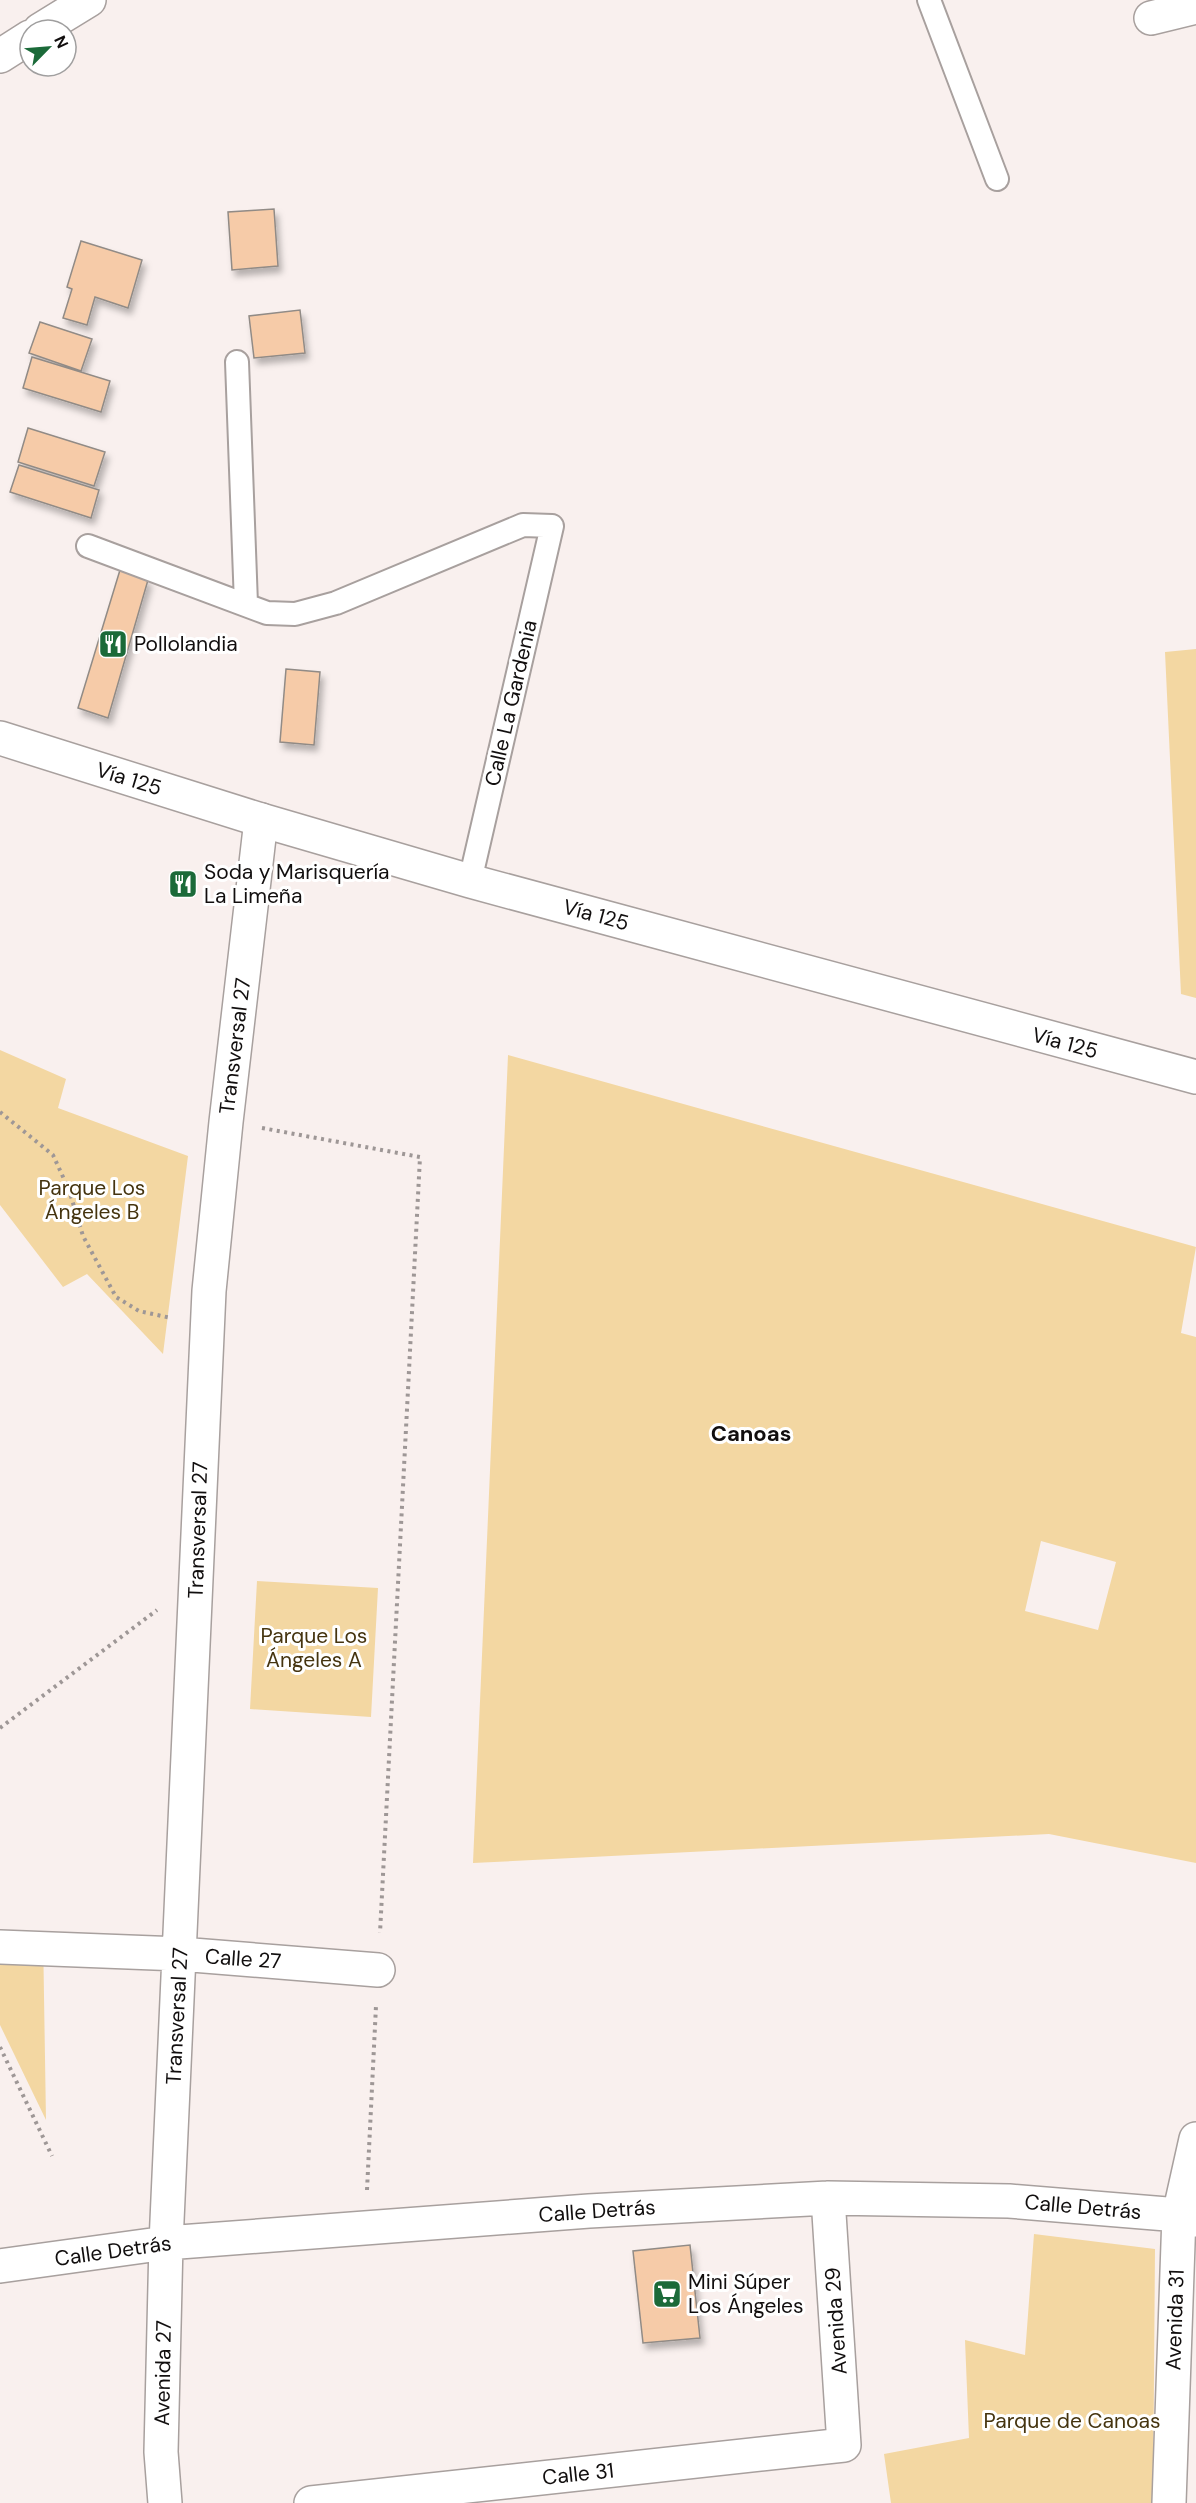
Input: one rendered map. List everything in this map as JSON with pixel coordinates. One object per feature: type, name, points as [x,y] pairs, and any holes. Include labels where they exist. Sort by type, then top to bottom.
[{"type":"street","points":[[60,18],[89,0]]},
{"type":"street","points":[[1151,18],[1196,7]]},
{"type":"street","points":[[0,56],[18,45]]},
{"type":"street","name":"Vía 125","points":[[0,738],[261,820],[470,881],[1196,1077]]},
{"type":"street","name":"Transversal 27","points":[[166,2243],[207,1326],[226,1122],[261,820]]},
{"type":"street","name":"Calle 27","points":[[0,1947],[180,1954],[378,1970]]},
{"type":"street","name":"Avenida 31","points":[[1169,2503],[1187,2217],[1196,2139]]},
{"type":"street","name":"Calle Detrás","points":[[0,2266],[166,2243],[589,2211],[828,2198],[1009,2201],[1187,2217]]},
{"type":"street","name":"Avenida 29","points":[[828,2198],[844,2445]]},
{"type":"street","name":"Avenida 27","points":[[165,2503],[161,2452],[166,2243]]},
{"type":"street","name":"Calle 31","points":[[311,2503],[844,2445]]},
{"type":"lane","points":[[929,0],[997,179]]},
{"type":"lane","points":[[88,546],[246,604],[237,362]]},
{"type":"lane","name":"Calle La Gardenia","points":[[246,604],[267,612],[295,614],[336,603],[523,525],[552,526],[470,881]]},
{"type":"path","points":[[0,1112],[53,1155],[69,1190],[83,1236],[96,1264],[116,1297],[139,1311],[207,1326]]},
{"type":"path","points":[[226,1122],[420,1156],[365,2228]]},
{"type":"path","points":[[0,1728],[196,1580]]},
{"type":"path","points":[[0,2047],[52,2156]]},
{"type":"green space","points":[[1196,649],[1196,998],[1181,994],[1165,652]]},
{"type":"green space","name":"Parque Los Ángeles B","points":[[0,1050],[66,1079],[58,1108],[188,1156],[163,1354],[87,1274],[63,1287],[0,1205]]},
{"type":"green space","points":[[508,1055],[1196,1247],[1181,1333],[1196,1337],[1196,1863],[1049,1834],[473,1863]],"holes":[[[1041,1541],[1116,1562],[1098,1630],[1025,1611]]]},
{"type":"green space","name":"Parque Los Ángeles A","points":[[257,1581],[378,1588],[371,1717],[250,1709]]},
{"type":"green space","points":[[0,1933],[43,1933],[46,2120],[0,2025]]},
{"type":"green space","name":"Parque de Canoas","points":[[1034,2234],[1155,2249],[1153,2503],[891,2503],[884,2454],[969,2438],[965,2340],[1025,2355]]},
{"type":"building","points":[[274,209],[278,266],[232,270],[228,212]]},
{"type":"building","points":[[81,241],[142,260],[128,308],[95,297],[87,325],[63,318],[72,289],[67,287]]},
{"type":"building","points":[[300,310],[305,353],[254,358],[249,316]]},
{"type":"building","points":[[40,322],[92,339],[81,371],[29,353]]},
{"type":"building","points":[[32,357],[110,381],[101,412],[23,388]]},
{"type":"building","points":[[28,428],[105,452],[94,486],[18,462]]},
{"type":"building","points":[[19,465],[99,490],[91,518],[10,492]]},
{"type":"building","name":"Pollolandia","points":[[120,570],[148,580],[108,718],[78,708]]},
{"type":"building","points":[[286,669],[320,672],[314,745],[280,742]]},
{"type":"building","name":"Mini Súper Los Ángeles","points":[[690,2245],[700,2338],[643,2343],[633,2251]]},
{"type":"place","name":"Pollolandia","points":[[113,644]]},
{"type":"place","name":"Soda y Marisquería La Limeña","points":[[183,884]]},
{"type":"place","name":"Mini Súper Los Ángeles","points":[[667,2294]]},
{"type":"district","name":"Canoas","points":[[751,1433]]}]
